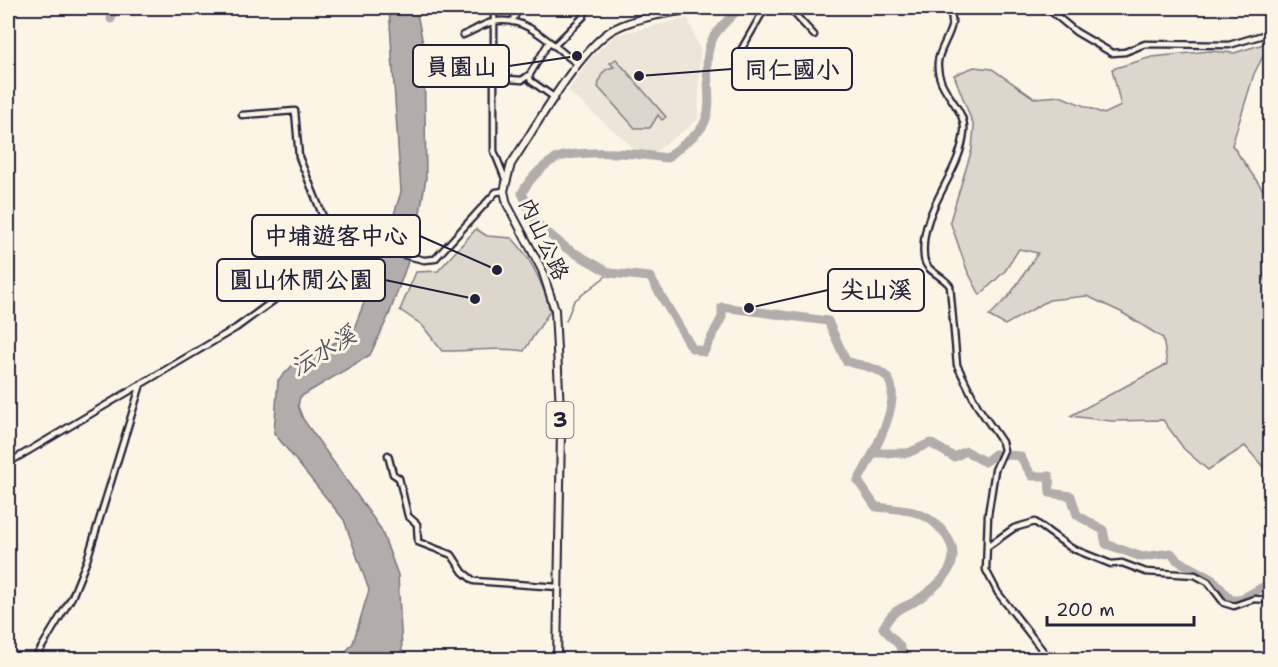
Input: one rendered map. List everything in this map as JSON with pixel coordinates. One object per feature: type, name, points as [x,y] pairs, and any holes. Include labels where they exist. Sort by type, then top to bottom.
[{"type":"main road","name":"內山公路","points":[[557,660],[561,430],[555,310],[542,270],[511,213],[504,191],[506,181],[511,164],[578,64],[598,39],[615,28],[699,8]]},
{"type":"street","points":[[494,8],[494,150],[506,181]]},
{"type":"street","points":[[512,22],[519,8]]},
{"type":"street","points":[[494,78],[522,80],[552,44],[584,16],[578,8]]},
{"type":"street","points":[[737,57],[765,8]]},
{"type":"street","points":[[789,8],[814,35]]},
{"type":"street","points":[[956,8],[948,9],[952,21],[939,56],[938,68],[944,89],[964,118],[963,150],[930,213],[924,259],[931,270],[942,276],[950,286],[957,365],[978,407],[1002,442],[1004,453],[995,470],[986,570],[996,588],[1050,660]]},
{"type":"street","points":[[1047,8],[1076,32],[1112,53],[1125,52],[1145,44],[1229,45],[1270,33]]},
{"type":"street","points":[[463,35],[494,22],[512,22],[525,26],[578,64]]},
{"type":"street","points":[[529,74],[531,81],[555,98]]},
{"type":"street","points":[[242,115],[295,111],[299,157],[322,214],[338,245]]},
{"type":"street","points":[[8,463],[236,328],[292,287],[338,245],[351,242],[424,260],[435,259],[496,192],[504,191]]},
{"type":"street","points":[[34,660],[72,597],[87,560],[141,383]]},
{"type":"street","points":[[388,455],[393,474],[399,478],[408,516],[417,524],[418,542],[452,555],[463,572],[474,581],[558,586]]},
{"type":"street","points":[[987,547],[1014,528],[1035,522],[1071,548],[1111,564],[1122,564],[1146,572],[1195,576],[1209,582],[1224,603],[1234,606],[1254,599],[1270,600]]},
{"type":"shaded area","points":[[688,18],[700,50],[698,120],[650,156],[636,150],[568,91],[588,61],[615,35]]},
{"type":"shaded area","points":[[1270,42],[1254,74],[1232,145],[1270,200],[1270,475],[1245,446],[1208,470],[1184,449],[1163,420],[1111,421],[1070,416],[1167,364],[1163,338],[1121,312],[1087,296],[1049,300],[1005,325],[989,316],[1009,296],[1038,253],[1019,249],[1005,271],[980,295],[967,270],[950,221],[972,149],[974,127],[954,75],[974,67],[992,69],[1034,98],[1060,96],[1104,114],[1121,106],[1112,69],[1152,57],[1210,51],[1234,53]]},
{"type":"shaded area","points":[[616,59],[666,117],[662,120],[658,115],[650,128],[635,128],[598,87],[602,74],[614,67],[610,63]]},
{"type":"shaded area","points":[[476,229],[487,236],[512,238],[531,263],[544,291],[550,311],[524,351],[503,349],[442,351],[422,325],[400,310],[416,272],[438,271]]},
{"type":"water","name":"沄水溪","points":[[389,8],[416,8],[424,49],[426,178],[415,242],[389,315],[370,355],[300,397],[298,406],[303,419],[381,529],[398,575],[402,650],[395,659],[340,659],[353,643],[369,590],[344,520],[274,433],[278,380],[302,356],[351,336],[376,272],[401,192]]},
{"type":"waterway","points":[[111,19],[113,8]]},
{"type":"waterway","points":[[739,8],[714,36],[708,50],[709,96],[706,118],[702,127],[690,139],[667,158],[615,153],[563,156],[539,171],[522,193],[536,223],[566,248],[610,273],[650,277],[692,348],[704,352],[722,317],[722,307],[828,321],[846,361],[878,371],[890,382],[892,394],[885,426],[858,481],[876,507],[915,512],[938,526],[951,545],[953,555],[947,573],[941,581],[923,596],[896,611],[883,628],[899,645],[906,660]]},
{"type":"waterway","points":[[566,321],[574,301],[610,273]]},
{"type":"waterway","points":[[873,453],[908,453],[930,443],[954,457],[966,451],[985,462],[995,454],[1020,456],[1032,476],[1049,476],[1050,493],[1071,496],[1077,515],[1103,530],[1106,544],[1142,557],[1171,553],[1177,560],[1213,580],[1231,600],[1240,600],[1270,583]]},
{"type":"place","name":"員園山","points":[[577,56]]},
{"type":"place","name":"同仁國小","points":[[639,76]]},
{"type":"place","name":"中埔遊客中心","points":[[497,270]]},
{"type":"place","name":"圓山休閒公園","points":[[475,299]]},
{"type":"place","name":"尖山溪","points":[[749,308]]}]
